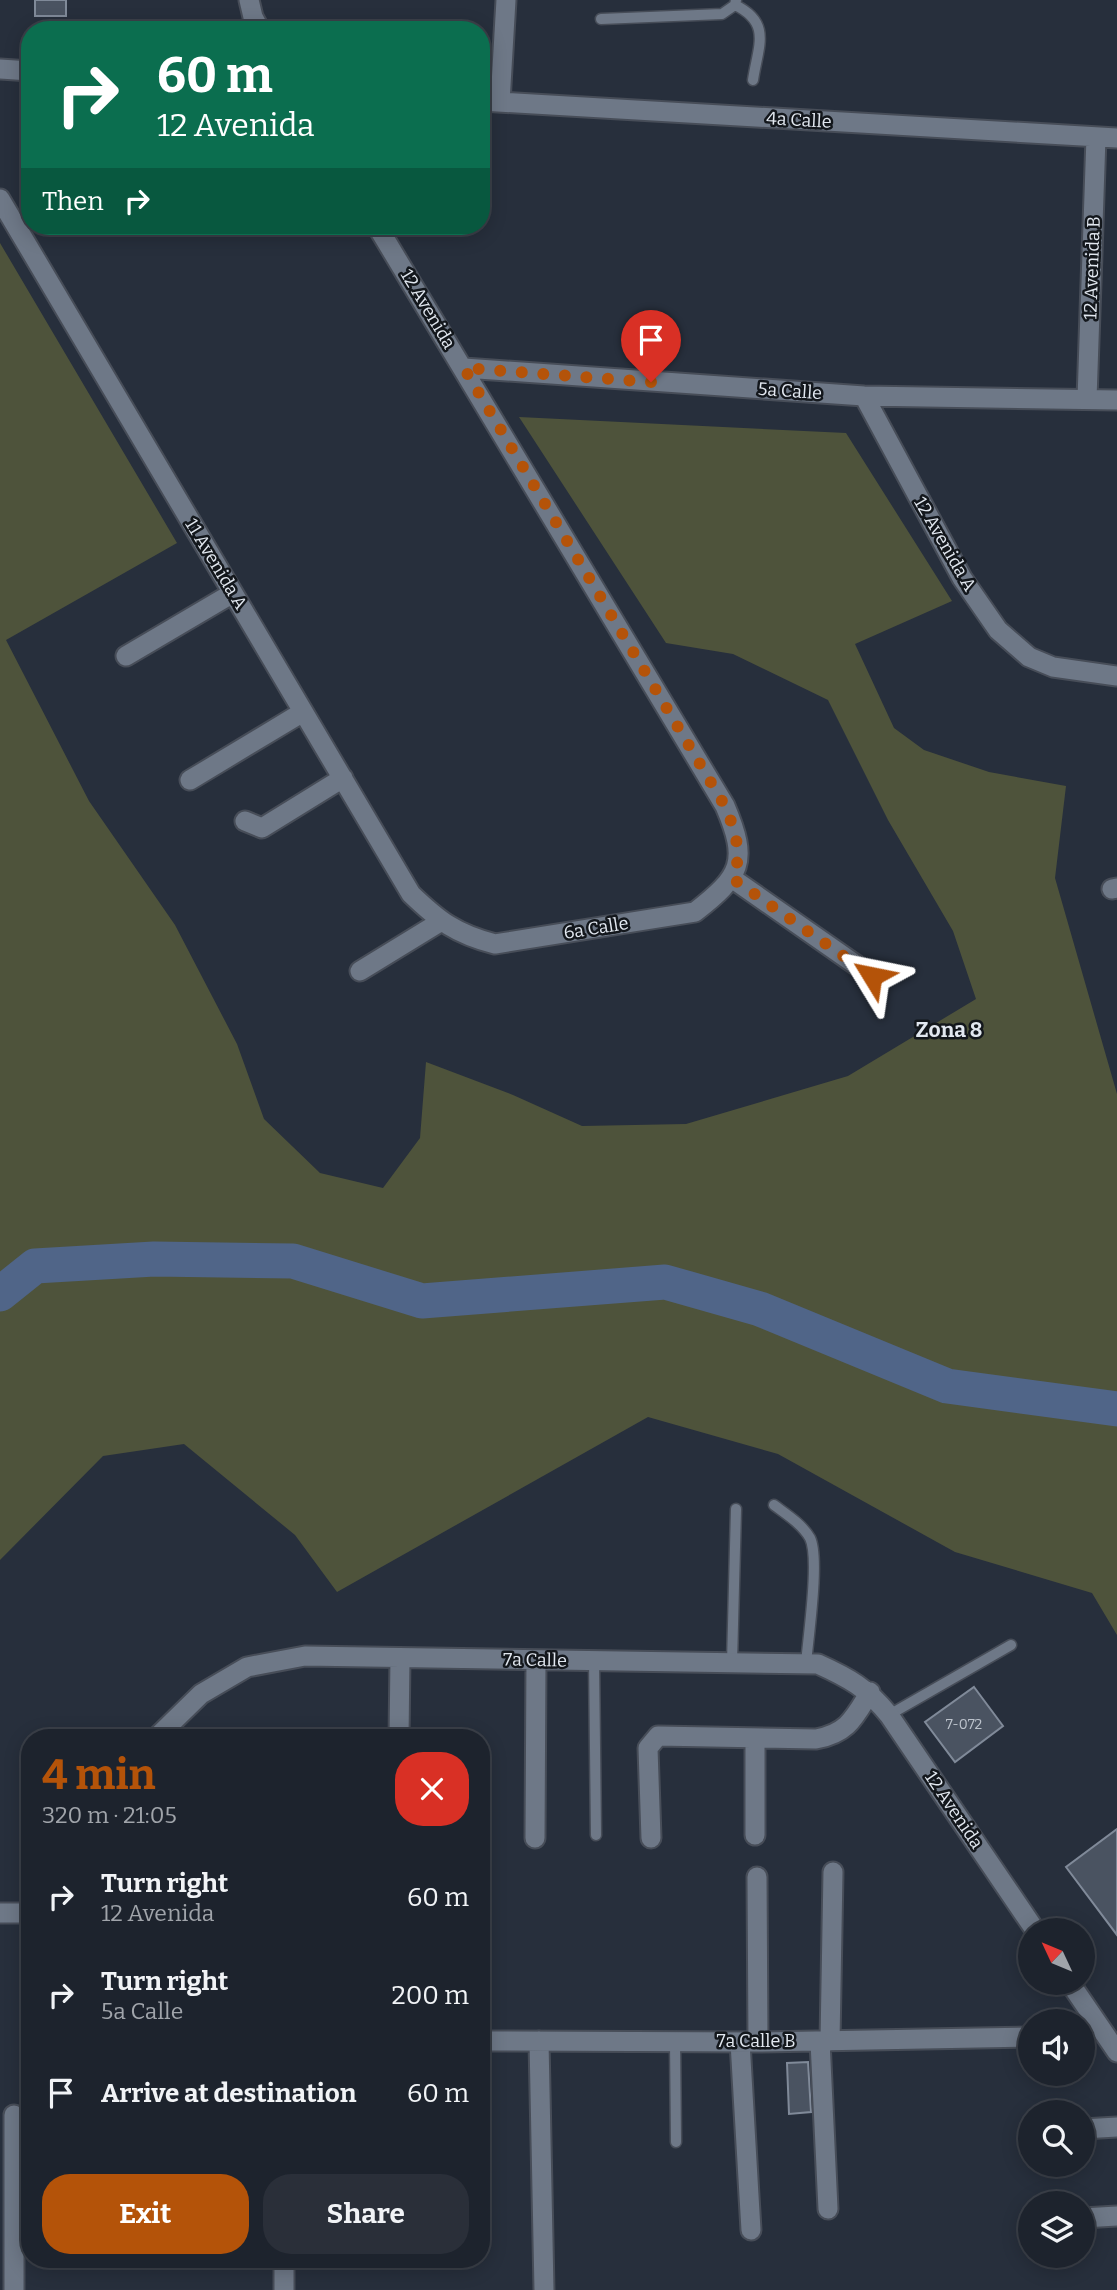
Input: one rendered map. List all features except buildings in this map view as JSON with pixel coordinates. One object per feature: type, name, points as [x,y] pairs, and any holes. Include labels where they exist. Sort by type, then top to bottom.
[{"type":"street","points":[[249,0],[255,21]]},
{"type":"street","points":[[490,102],[506,0]]},
{"type":"street","points":[[0,69],[21,70]]},
{"type":"street","name":"4a Calle","points":[[490,102],[1117,138]]},
{"type":"street","name":"12 Avenida B","points":[[1087,399],[1096,137]]},
{"type":"street","name":"11 Avenida A","points":[[0,199],[21,235]]},
{"type":"street","name":"11 Avenida A","points":[[21,235],[411,894],[440,922]]},
{"type":"street","name":"12 Avenida","points":[[383,235],[725,806],[737,835],[735,873]]},
{"type":"street","name":"5a Calle","points":[[464,368],[864,396],[1117,400]]},
{"type":"street","name":"12 Avenida A","points":[[864,396],[969,589],[998,630],[1029,657],[1053,667],[1117,676]]},
{"type":"street","points":[[126,656],[233,593]]},
{"type":"street","points":[[190,780],[303,712]]},
{"type":"street","points":[[245,821],[262,828],[343,778]]},
{"type":"street","points":[[735,873],[872,976]]},
{"type":"street","name":"6a Calle","points":[[440,922],[468,937],[495,944],[695,912],[735,873]]},
{"type":"street","points":[[360,971],[440,922]]},
{"type":"street","name":"7a Calle","points":[[165,1729],[201,1694],[247,1667],[305,1656],[818,1664],[870,1692]]},
{"type":"street","points":[[399,1729],[400,1658]]},
{"type":"street","points":[[535,1838],[536,1660]]},
{"type":"street","points":[[651,1838],[648,1748],[658,1736],[816,1739],[834,1736],[853,1720],[870,1692]]},
{"type":"street","name":"12 Avenida","points":[[870,1692],[889,1715],[1027,1918]]},
{"type":"street","points":[[755,1738],[755,1835]]},
{"type":"street","points":[[828,2209],[825,2041],[833,1872]]},
{"type":"street","points":[[751,2230],[749,2042],[757,1877]]},
{"type":"street","points":[[0,1913],[21,1913]]},
{"type":"street","points":[[1078,1995],[1117,2052]]},
{"type":"street","points":[[1095,2033],[1104,2033]]},
{"type":"street","name":"7a Calle B","points":[[490,2041],[749,2042],[1018,2037]]},
{"type":"street","points":[[539,2041],[544,2290]]},
{"type":"street","points":[[14,2115],[14,2290]]},
{"type":"street","points":[[1095,2128],[1117,2127]]},
{"type":"street","points":[[1095,2217],[1117,2216]]},
{"type":"street","points":[[284,2268],[285,2290]]},
{"type":"lane","points":[[601,19],[722,14],[735,3],[755,18],[760,27],[753,80]]},
{"type":"lane","points":[[774,1505],[804,1528],[812,1541],[813,1578],[806,1664]]},
{"type":"lane","points":[[732,1663],[736,1509]]},
{"type":"lane","points":[[889,1715],[1010,1645]]},
{"type":"lane","points":[[594,1660],[596,1835]]},
{"type":"lane","points":[[675,2042],[676,2142]]},
{"type":"green space","points":[[0,243],[177,543],[6,640],[89,801],[175,925],[237,1044],[264,1119],[320,1173],[383,1188],[420,1138],[426,1062],[513,1095],[582,1126],[686,1124],[848,1076],[976,999],[953,931],[888,820],[828,700],[733,654],[666,643],[519,417],[846,433],[952,601],[855,644],[894,728],[924,750],[989,772],[1066,786],[1055,878],[1117,1094],[1117,1635],[1092,1593],[955,1552],[778,1454],[648,1417],[337,1592],[295,1535],[184,1444],[103,1456],[0,1560]]},
{"type":"waterway","points":[[0,1294],[35,1266],[154,1259],[293,1261],[422,1301],[665,1282],[760,1309],[947,1386],[1117,1409]]},
{"type":"district","name":"Zona 8","points":[[949,1030]]},
{"type":"route","points":[[651,382],[464,368],[725,806],[737,835],[737,867],[733,879],[872,976]]}]
